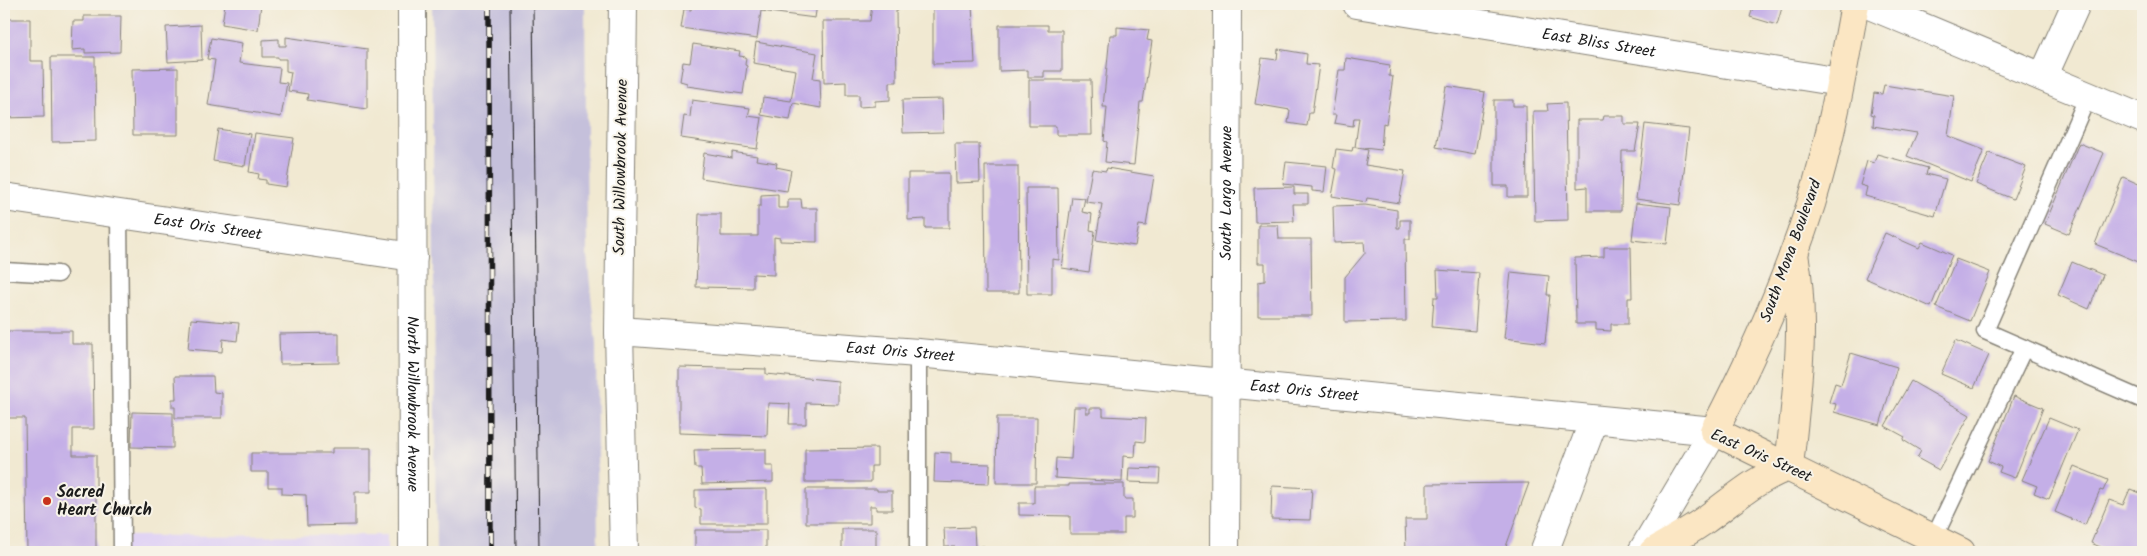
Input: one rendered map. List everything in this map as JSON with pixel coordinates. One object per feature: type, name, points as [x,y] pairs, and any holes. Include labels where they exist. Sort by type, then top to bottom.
[{"type":"street","points":[[412,4],[413,257]]},
{"type":"street","name":"South Willowbrook Avenue","points":[[619,330],[623,4]]},
{"type":"street","name":"South Largo Avenue","points":[[1225,552],[1226,4]]},
{"type":"street","name":"East Bliss Street","points":[[1357,4],[1840,82]]},
{"type":"street","name":"South Mona Boulevard","points":[[1714,431],[1746,369],[1811,203],[1840,82],[1855,4]]},
{"type":"street","points":[[1867,4],[2143,119]]},
{"type":"street","points":[[2043,77],[2076,4]]},
{"type":"street","name":"East Oris Street","points":[[4,196],[413,257]]},
{"type":"street","points":[[1653,552],[1703,521],[1773,472],[1789,467],[1800,360],[1801,317],[1799,281],[1793,253]]},
{"type":"street","name":"North Willowbrook Avenue","points":[[413,257],[413,552]]},
{"type":"street","points":[[619,330],[624,552]]},
{"type":"street","name":"East Oris Street","points":[[619,330],[918,353],[1714,431],[1961,552]]},
{"type":"street","points":[[1544,552],[1594,420]]},
{"type":"street","points":[[1642,552],[1714,431]]},
{"type":"lane","points":[[2088,96],[1985,331],[2143,400]]},
{"type":"lane","points":[[119,213],[122,552]]},
{"type":"lane","points":[[4,271],[58,274]]},
{"type":"lane","points":[[1934,538],[2024,348]]},
{"type":"lane","points":[[918,353],[918,552]]},
{"type":"shaded area","points":[[432,4],[585,4],[587,255],[596,344],[598,552],[436,552]]},
{"type":"shaded area","points":[[387,535],[387,552],[115,552],[115,536]]},
{"type":"building","points":[[225,4],[261,4],[258,30],[222,24]]},
{"type":"building","points":[[288,4],[343,4],[343,7],[288,6]]},
{"type":"building","points":[[692,4],[817,4],[815,18],[761,11],[757,39],[681,28],[684,9],[691,10]]},
{"type":"building","points":[[872,4],[898,4],[898,11],[896,11],[897,82],[890,82],[890,100],[875,101],[875,106],[859,107],[859,95],[846,95],[846,82],[824,83],[823,21],[870,21]]},
{"type":"building","points":[[933,4],[972,4],[975,63],[933,64]]},
{"type":"building","points":[[1754,4],[1783,4],[1777,25],[1750,17]]},
{"type":"building","points":[[2041,4],[2053,4],[2051,8]]},
{"type":"building","points":[[84,16],[121,16],[120,52],[85,53],[85,49],[72,50],[73,21],[84,21]]},
{"type":"building","points":[[4,19],[30,19],[30,61],[43,61],[44,117],[4,118]]},
{"type":"building","points":[[201,25],[202,60],[168,62],[166,27]]},
{"type":"building","points":[[999,25],[1048,25],[1048,30],[1062,30],[1062,71],[1044,71],[1044,77],[1028,77],[1028,70],[999,71]]},
{"type":"building","points":[[1117,27],[1149,30],[1147,40],[1152,41],[1143,102],[1140,102],[1134,165],[1105,162],[1107,142],[1104,141],[1107,107],[1103,107],[1110,35],[1117,35]]},
{"type":"building","points":[[286,37],[367,49],[367,109],[307,100],[308,94],[288,91],[291,72],[286,71],[286,59],[263,57],[263,40],[279,39],[279,46],[286,46]]},
{"type":"building","points":[[211,38],[242,43],[239,63],[280,68],[278,82],[287,83],[281,117],[208,105],[215,60],[207,59]]},
{"type":"building","points":[[756,42],[817,53],[813,78],[820,79],[821,108],[793,103],[790,120],[761,115],[763,97],[791,101],[796,70],[753,63]]},
{"type":"building","points":[[693,44],[740,51],[739,56],[746,57],[745,65],[747,66],[743,94],[687,86],[687,83],[680,81],[683,62],[690,63]]},
{"type":"building","points":[[1278,49],[1307,54],[1306,64],[1319,65],[1312,113],[1309,113],[1307,126],[1288,123],[1290,110],[1255,104],[1262,58],[1277,60]]},
{"type":"building","points":[[51,57],[95,57],[96,141],[52,142]]},
{"type":"building","points":[[1346,58],[1390,65],[1389,76],[1393,77],[1386,124],[1383,123],[1381,150],[1355,147],[1359,118],[1354,118],[1353,126],[1334,123],[1336,115],[1332,115],[1339,70],[1345,70]]},
{"type":"building","points":[[178,68],[178,135],[133,135],[132,69]]},
{"type":"building","points":[[1029,80],[1091,80],[1092,135],[1056,135],[1056,126],[1029,126]]},
{"type":"building","points":[[1884,85],[1954,96],[1948,136],[1984,150],[1971,182],[1907,156],[1917,133],[1873,126],[1874,115],[1871,114],[1874,93],[1882,94]]},
{"type":"building","points":[[1446,86],[1485,92],[1475,154],[1436,147]]},
{"type":"building","points":[[942,99],[943,132],[903,133],[902,100]]},
{"type":"building","points":[[692,100],[750,108],[748,116],[762,118],[757,149],[681,138],[684,116],[690,117]]},
{"type":"building","points":[[1494,100],[1513,100],[1513,106],[1526,106],[1527,197],[1508,197],[1508,186],[1494,186]]},
{"type":"building","points":[[1566,103],[1568,220],[1535,221],[1533,111],[1548,111],[1547,104]]},
{"type":"building","points":[[1604,116],[1624,116],[1624,124],[1640,124],[1635,151],[1622,151],[1621,211],[1587,211],[1587,187],[1577,188],[1577,120],[1603,120]]},
{"type":"building","points":[[1645,124],[1689,129],[1680,205],[1636,199]]},
{"type":"building","points":[[218,129],[250,134],[245,166],[213,161]]},
{"type":"building","points":[[255,133],[294,138],[286,187],[266,184],[266,180],[258,179],[259,174],[249,172]]},
{"type":"building","points":[[2079,143],[2104,153],[2069,234],[2045,224]]},
{"type":"building","points":[[955,144],[979,144],[980,182],[956,183]]},
{"type":"building","points":[[1353,147],[1368,150],[1365,165],[1405,171],[1399,203],[1367,198],[1366,202],[1332,196],[1337,169],[1333,168],[1336,149],[1352,151]]},
{"type":"building","points":[[732,152],[757,156],[756,160],[777,163],[776,167],[791,170],[787,191],[701,178],[704,153],[732,158]]},
{"type":"building","points":[[1989,153],[2026,167],[2013,199],[1976,184]]},
{"type":"building","points":[[1877,154],[1928,168],[1926,174],[1946,179],[1935,216],[1865,196],[1867,187],[1860,185],[1867,161],[1874,163]]},
{"type":"building","points":[[1286,162],[1327,166],[1324,192],[1312,191],[1312,187],[1283,184]]},
{"type":"building","points":[[985,166],[1018,166],[1019,293],[986,293]]},
{"type":"building","points":[[1107,168],[1154,176],[1146,226],[1139,225],[1135,246],[1096,240],[1102,204],[1086,202],[1092,169],[1106,171]]},
{"type":"building","points":[[908,173],[949,173],[949,228],[925,228],[925,219],[908,220]]},
{"type":"building","points":[[2123,177],[2143,186],[2143,258],[2141,263],[2095,244]]},
{"type":"building","points":[[1294,187],[1294,194],[1308,194],[1308,204],[1293,204],[1294,221],[1255,222],[1254,188]]},
{"type":"building","points":[[1026,188],[1058,188],[1059,260],[1052,259],[1052,294],[1027,294]]},
{"type":"building","points":[[778,194],[778,208],[788,208],[788,199],[801,199],[802,208],[817,208],[817,242],[780,241],[780,238],[774,237],[774,275],[753,274],[753,288],[696,287],[699,214],[721,214],[721,236],[758,236],[758,206],[761,206],[761,195]]},
{"type":"building","points":[[1072,197],[1085,198],[1082,212],[1092,214],[1090,230],[1095,231],[1089,272],[1062,268]]},
{"type":"building","points":[[1636,203],[1671,207],[1667,244],[1632,240]]},
{"type":"building","points":[[1365,205],[1397,210],[1397,228],[1400,228],[1400,220],[1410,220],[1410,239],[1405,239],[1406,321],[1345,322],[1345,277],[1365,253],[1364,242],[1334,243],[1333,206]]},
{"type":"building","points":[[1258,225],[1278,225],[1279,239],[1311,239],[1312,316],[1258,316],[1258,282],[1265,281],[1265,263],[1258,263]]},
{"type":"building","points":[[1885,233],[1919,248],[1922,242],[1952,255],[1931,307],[1865,278]]},
{"type":"building","points":[[1604,247],[1631,247],[1632,298],[1628,298],[1628,324],[1611,324],[1611,331],[1596,330],[1596,324],[1576,324],[1575,258],[1604,257]]},
{"type":"building","points":[[1956,259],[1990,272],[1970,321],[1936,307]]},
{"type":"building","points":[[2072,262],[2103,275],[2089,309],[2058,295]]},
{"type":"building","points":[[1437,270],[1479,273],[1475,331],[1432,327],[1434,297],[1438,297]]},
{"type":"building","points":[[1511,272],[1549,276],[1547,295],[1550,295],[1545,343],[1504,338]]},
{"type":"building","points":[[191,319],[239,323],[237,341],[223,339],[222,352],[188,349]]},
{"type":"building","points":[[4,331],[72,331],[72,344],[93,344],[94,429],[73,429],[73,455],[96,455],[96,552],[27,552],[25,418],[4,418]]},
{"type":"building","points":[[339,333],[339,363],[280,364],[279,334]]},
{"type":"building","points":[[1956,340],[1989,355],[1974,388],[1941,374]]},
{"type":"building","points":[[1851,353],[1897,367],[1880,425],[1834,412],[1836,404],[1829,402],[1835,383],[1841,385]]},
{"type":"building","points":[[679,367],[766,369],[766,374],[838,381],[838,404],[806,403],[806,424],[789,424],[790,404],[768,403],[767,436],[679,433]]},
{"type":"building","points":[[175,376],[213,376],[214,392],[222,393],[222,418],[175,418],[175,407],[172,407],[172,399],[176,399]]},
{"type":"building","points":[[1911,381],[1970,415],[1939,470],[1917,458],[1921,451],[1903,440],[1905,437],[1885,426]]},
{"type":"building","points":[[2014,396],[2043,408],[2015,478],[1999,472],[2001,467],[1988,461]]},
{"type":"building","points":[[1074,407],[1086,407],[1086,413],[1090,413],[1090,408],[1103,408],[1103,416],[1146,418],[1145,442],[1136,441],[1135,457],[1123,456],[1122,482],[1055,478],[1056,458],[1071,459]]},
{"type":"building","points":[[132,412],[173,413],[173,448],[131,447]]},
{"type":"building","points":[[997,417],[1037,417],[1036,483],[996,483]]},
{"type":"building","points":[[2049,418],[2078,430],[2049,499],[2034,493],[2037,486],[2022,480]]},
{"type":"building","points":[[332,448],[371,448],[371,492],[355,492],[355,525],[307,526],[306,495],[282,494],[282,487],[268,487],[268,472],[251,472],[251,453],[332,453]]},
{"type":"building","points":[[877,448],[877,466],[871,466],[871,482],[805,482],[805,449]]},
{"type":"building","points":[[766,449],[766,466],[773,466],[773,482],[702,484],[701,468],[695,468],[694,450]]},
{"type":"building","points":[[935,452],[951,453],[951,463],[990,464],[989,484],[934,482]]},
{"type":"building","points":[[2074,466],[2108,480],[2103,491],[2100,490],[2085,525],[2055,512]]},
{"type":"building","points":[[1129,468],[1160,469],[1159,483],[1128,482]]},
{"type":"building","points":[[1529,483],[1504,552],[1406,552],[1405,519],[1427,519],[1427,484]]},
{"type":"building","points":[[1069,484],[1124,484],[1124,499],[1133,499],[1133,518],[1124,518],[1124,534],[1070,534],[1070,516],[1019,515],[1019,503],[1034,503],[1034,486],[1069,486]]},
{"type":"building","points":[[1272,486],[1312,488],[1310,520],[1271,519]]},
{"type":"building","points":[[767,489],[767,524],[701,524],[701,509],[695,508],[695,490]]},
{"type":"building","points":[[806,489],[877,489],[877,491],[892,491],[892,510],[876,510],[876,506],[870,506],[870,523],[806,523]]},
{"type":"building","points":[[2130,489],[2143,494],[2143,552],[2112,552],[2091,543],[2109,500],[2123,505]]},
{"type":"building","points":[[974,527],[975,547],[984,546],[984,552],[956,552],[955,547],[945,547],[944,528]]},
{"type":"building","points":[[842,529],[876,529],[876,552],[842,552]]},
{"type":"building","points":[[695,530],[766,530],[766,552],[702,552],[702,550],[695,550]]},
{"type":"tram line","points":[[510,4],[516,552]]},
{"type":"tram line","points":[[533,4],[539,552]]},
{"type":"railway","points":[[489,4],[490,552]]},
{"type":"place","name":"Sacred Heart Church","points":[[47,501]]}]
